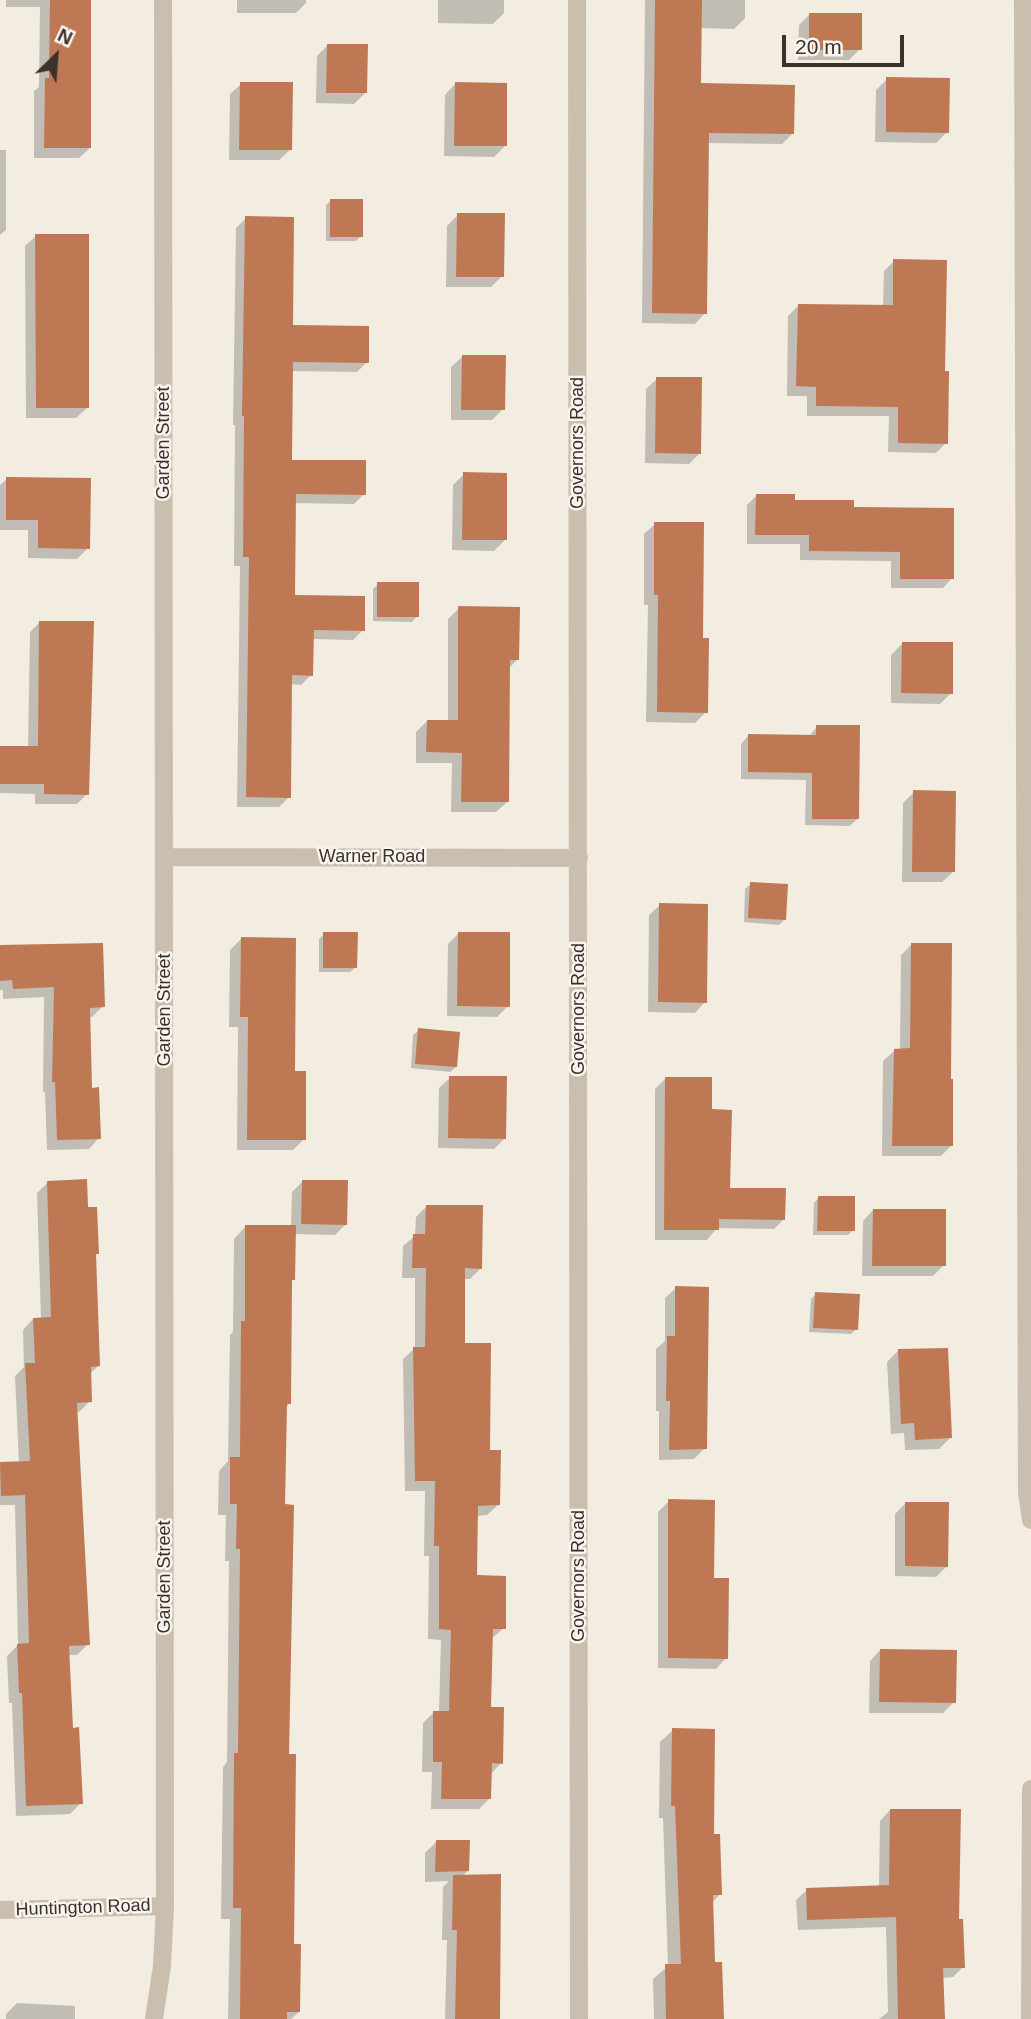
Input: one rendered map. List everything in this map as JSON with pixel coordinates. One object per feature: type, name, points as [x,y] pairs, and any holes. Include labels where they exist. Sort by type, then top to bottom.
[{"type":"street","name":"Garden Street","points":[[155,2019],[162,1966],[165,1906],[163,0]]},
{"type":"street","name":"Governors Road","points":[[577,0],[579,2019]]},
{"type":"street","points":[[1023,0],[1027,89],[1027,1493],[1031,1520]]},
{"type":"street","name":"Warner Road","points":[[164,857],[579,858]]},
{"type":"street","points":[[1030,2019],[1031,1789]]},
{"type":"street","name":"Huntington Road","points":[[0,1910],[165,1906]]},
{"type":"building","points":[[50,0],[91,0],[91,148],[44,148],[45,78],[49,78]]},
{"type":"building","points":[[655,0],[702,0],[701,83],[795,85],[794,134],[709,133],[707,314],[652,313]]},
{"type":"building","points":[[809,13],[862,13],[862,50],[809,50]]},
{"type":"building","points":[[327,44],[368,44],[367,93],[326,93]]},
{"type":"building","points":[[886,77],[950,78],[949,133],[886,132]]},
{"type":"building","points":[[240,82],[293,82],[292,150],[239,150]]},
{"type":"building","points":[[455,82],[507,83],[507,146],[454,146]]},
{"type":"building","points":[[330,199],[363,199],[363,237],[330,237]]},
{"type":"building","points":[[457,213],[505,213],[504,277],[456,277]]},
{"type":"building","points":[[245,216],[294,217],[293,325],[369,326],[369,363],[293,362],[292,460],[366,460],[366,495],[296,494],[295,595],[365,596],[365,631],[314,630],[313,676],[292,675],[291,798],[246,797],[249,557],[243,557]]},
{"type":"building","points":[[35,234],[89,234],[89,408],[36,408]]},
{"type":"building","points":[[893,259],[947,260],[945,371],[949,371],[948,444],[898,443],[898,407],[816,406],[816,387],[796,386],[798,304],[893,305]]},
{"type":"building","points":[[462,355],[506,355],[505,410],[461,410]]},
{"type":"building","points":[[656,377],[702,377],[701,454],[655,453]]},
{"type":"building","points":[[463,472],[507,473],[507,540],[462,540]]},
{"type":"building","points":[[6,477],[91,478],[90,549],[38,548],[38,520],[6,520]]},
{"type":"building","points":[[756,494],[795,494],[795,500],[854,500],[854,507],[954,508],[954,579],[900,579],[900,552],[809,551],[809,535],[755,535]]},
{"type":"building","points":[[654,522],[704,522],[703,638],[709,638],[708,713],[657,712],[658,595],[654,595]]},
{"type":"building","points":[[377,582],[419,582],[419,617],[377,617]]},
{"type":"building","points":[[458,606],[520,607],[519,660],[510,660],[509,802],[461,802],[462,753],[426,752],[427,720],[458,720]]},
{"type":"building","points":[[39,621],[94,621],[89,795],[44,794],[44,784],[0,784],[0,746],[38,746]]},
{"type":"building","points":[[902,642],[953,642],[953,694],[901,693]]},
{"type":"building","points":[[816,725],[860,725],[859,819],[812,819],[812,773],[748,772],[748,734],[816,735]]},
{"type":"building","points":[[913,790],[956,791],[955,872],[912,872]]},
{"type":"building","points":[[750,882],[788,884],[786,920],[748,918]]},
{"type":"building","points":[[659,903],[708,904],[707,1003],[658,1002]]},
{"type":"building","points":[[323,932],[358,932],[357,968],[323,968]]},
{"type":"building","points":[[458,932],[510,932],[510,1007],[457,1006]]},
{"type":"building","points":[[241,937],[296,938],[295,1071],[306,1071],[306,1140],[247,1140],[248,1017],[240,1017]]},
{"type":"building","points":[[103,943],[105,1007],[90,1008],[92,1088],[99,1087],[101,1139],[57,1140],[55,1082],[52,1082],[54,987],[13,989],[12,980],[0,981],[0,945]]},
{"type":"building","points":[[911,943],[952,943],[953,1146],[892,1146],[894,1049],[910,1048]]},
{"type":"building","points":[[418,1028],[460,1032],[457,1067],[415,1064]]},
{"type":"building","points":[[449,1076],[507,1076],[506,1139],[448,1138]]},
{"type":"building","points":[[665,1077],[712,1077],[712,1109],[732,1110],[730,1188],[786,1188],[785,1220],[719,1219],[719,1230],[664,1230]]},
{"type":"building","points":[[87,1179],[88,1207],[97,1207],[100,1366],[91,1367],[92,1402],[77,1403],[90,1645],[69,1646],[73,1728],[79,1727],[83,1804],[26,1806],[22,1693],[19,1693],[17,1644],[29,1643],[25,1495],[1,1496],[0,1462],[30,1461],[25,1363],[35,1363],[33,1318],[51,1317],[47,1181]]},
{"type":"building","points":[[302,1180],[348,1180],[347,1225],[301,1224]]},
{"type":"building","points":[[818,1196],[855,1196],[855,1231],[817,1231]]},
{"type":"building","points":[[426,1205],[483,1205],[482,1269],[465,1268],[465,1343],[491,1343],[490,1450],[501,1450],[500,1505],[478,1506],[477,1575],[506,1576],[506,1629],[493,1629],[491,1707],[504,1707],[503,1764],[492,1763],[491,1799],[441,1799],[442,1762],[433,1762],[433,1711],[449,1711],[451,1630],[439,1629],[439,1546],[434,1546],[435,1481],[415,1481],[413,1347],[425,1347],[426,1268],[412,1268],[413,1234],[425,1234]]},
{"type":"building","points":[[873,1209],[946,1209],[946,1266],[872,1266]]},
{"type":"building","points":[[245,1225],[296,1225],[285,1504],[294,1505],[289,1754],[296,1754],[294,1944],[301,1944],[300,2012],[287,2012],[287,2019],[240,2019],[241,1908],[233,1908],[240,1549],[236,1549],[237,1504],[230,1504],[230,1457],[240,1457]]},
{"type":"building","points":[[675,1286],[709,1287],[707,1449],[669,1450],[670,1401],[666,1401],[667,1336],[675,1336]]},
{"type":"building","points":[[815,1292],[860,1294],[858,1330],[813,1328]]},
{"type":"building","points":[[948,1348],[952,1438],[915,1440],[914,1423],[901,1424],[898,1349]]},
{"type":"building","points":[[668,1499],[715,1500],[714,1578],[729,1578],[728,1659],[668,1658]]},
{"type":"building","points":[[905,1502],[949,1502],[948,1567],[905,1566]]},
{"type":"building","points":[[880,1649],[957,1650],[956,1703],[879,1702]]},
{"type":"building","points":[[672,1728],[715,1729],[714,1834],[720,1834],[722,1895],[713,1895],[715,1962],[722,1962],[724,2019],[666,2019],[665,1964],[681,1964],[675,1806],[671,1806]]},
{"type":"building","points":[[890,1809],[961,1809],[959,1919],[963,1919],[965,1968],[943,1968],[945,2019],[898,2019],[896,1917],[807,1920],[806,1888],[889,1885]]},
{"type":"building","points":[[436,1840],[470,1840],[469,1871],[435,1872]]},
{"type":"building","points":[[501,1874],[500,2019],[455,2019],[457,1930],[452,1930],[453,1875]]}]
